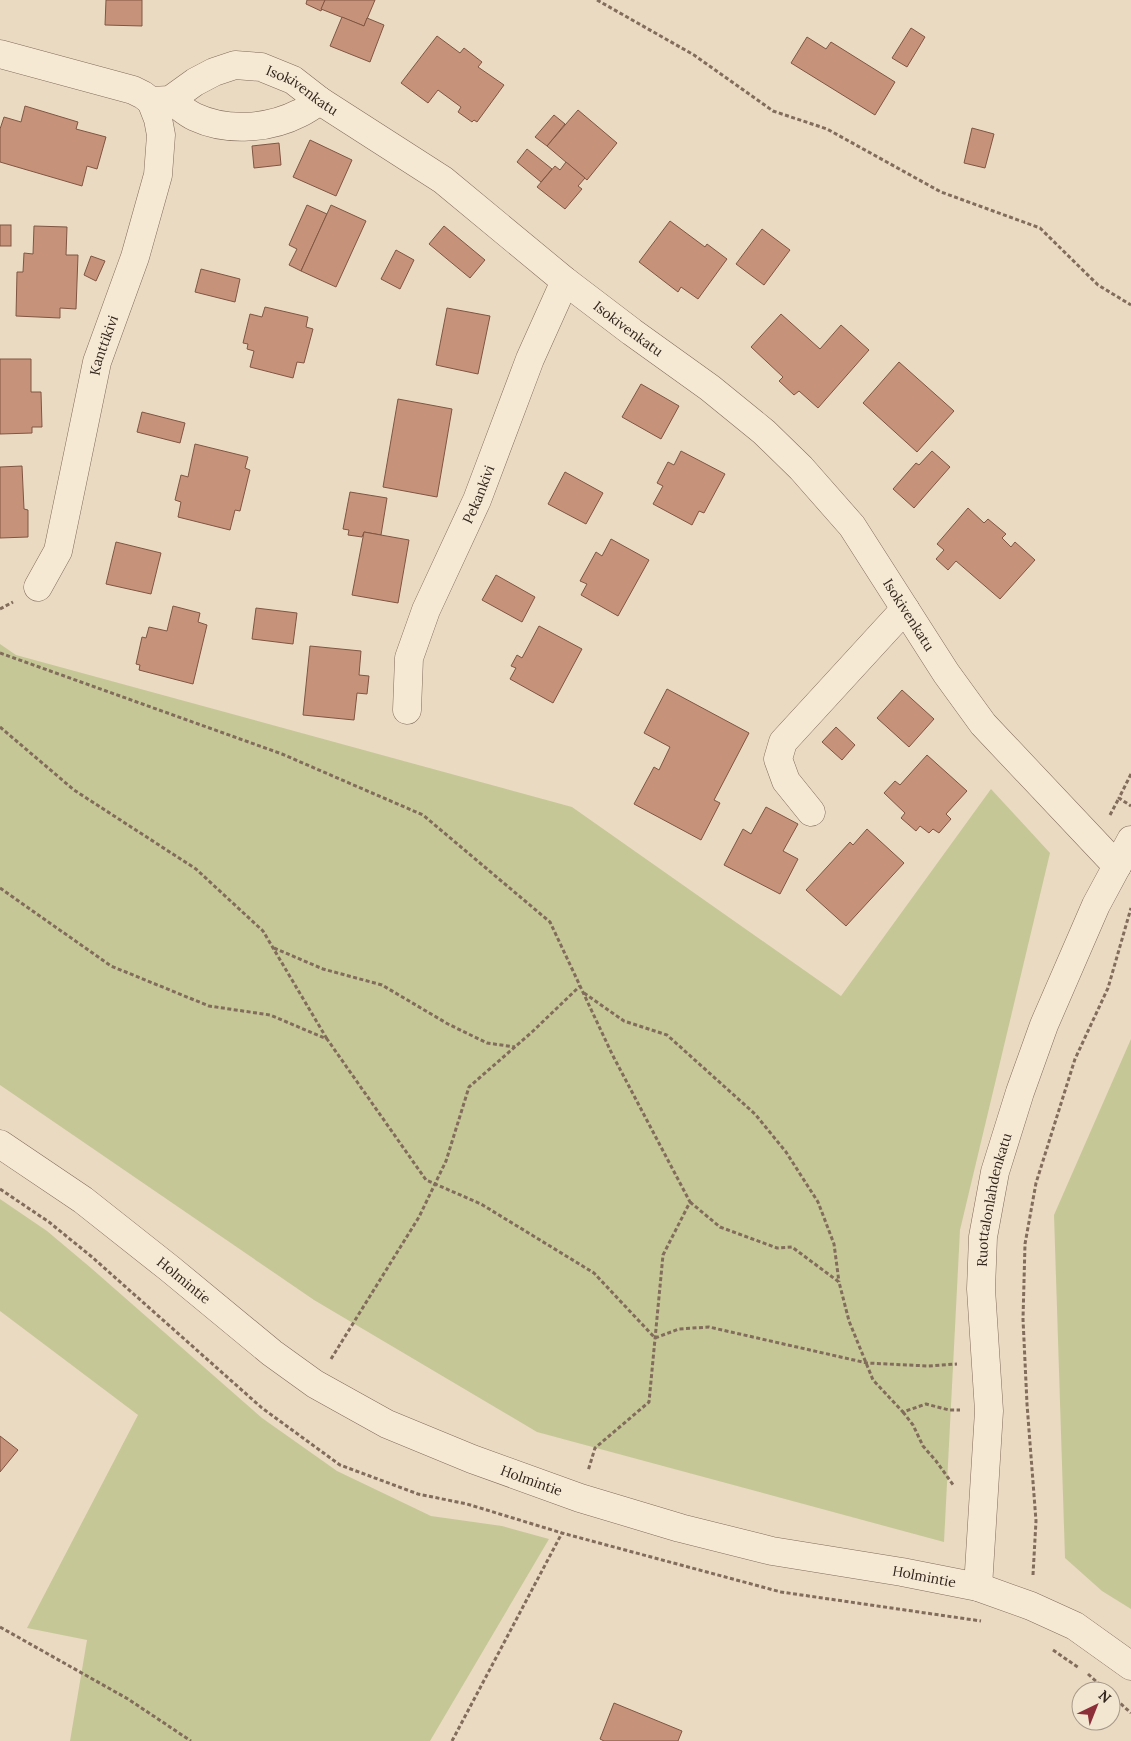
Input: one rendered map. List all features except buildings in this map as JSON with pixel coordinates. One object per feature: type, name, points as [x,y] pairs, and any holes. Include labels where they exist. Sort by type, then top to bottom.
[{"type":"street","points":[[0,54],[133,90],[195,117],[224,125],[256,126],[276,122],[300,114],[320,101]]},
{"type":"street","name":"Isokivenkatu","points":[[160,101],[214,72],[235,65],[261,67],[293,80],[320,101],[443,180],[565,281],[710,388],[764,432],[800,468],[852,526],[946,673],[983,724],[1117,866]]},
{"type":"street","name":"Kanttikivi","points":[[38,587],[58,551],[97,362],[135,257],[158,175],[160,135],[158,118],[160,101]]},
{"type":"street","name":"Pekankivi","points":[[406,710],[409,658],[426,610],[477,500],[530,359],[565,281]]},
{"type":"street","points":[[811,812],[786,781],[778,759],[783,742],[905,609]]},
{"type":"street","name":"Ruottalonlahdenkatu","points":[[978,1587],[989,1411],[981,1289],[983,1237],[995,1172],[1020,1092],[1044,1025],[1096,905],[1131,840]]},
{"type":"street","name":"Holmintie","points":[[0,1144],[83,1200],[272,1353],[314,1384],[396,1427],[472,1459],[580,1498],[680,1528],[772,1551],[902,1572],[978,1587],[1031,1606],[1075,1626],[1131,1666]]},
{"type":"path","points":[[597,0],[694,55],[773,111],[827,129],[941,192],[1040,228],[1098,286],[1131,305]]},
{"type":"path","points":[[0,654],[282,754],[423,815],[550,922],[612,1054],[690,1202],[720,1227],[776,1248],[792,1247],[840,1282]]},
{"type":"path","points":[[0,727],[74,790],[196,868],[263,931],[327,1039],[426,1180],[481,1204],[594,1274],[655,1338]]},
{"type":"path","points":[[1131,774],[1118,798],[1131,806]]},
{"type":"path","points":[[0,888],[111,966],[209,1006],[270,1015],[327,1039]]},
{"type":"path","points":[[1031,1606],[1036,1521],[1023,1319],[1025,1244],[1036,1183],[1072,1068],[1108,988],[1131,908]]},
{"type":"path","points":[[273,948],[323,969],[382,985],[448,1024],[487,1043],[515,1047]]},
{"type":"path","points":[[314,1384],[419,1217],[446,1161],[469,1087],[580,986]]},
{"type":"path","points":[[584,992],[624,1021],[667,1035],[755,1114],[786,1152],[818,1202],[834,1244],[849,1321],[873,1380],[903,1412],[913,1426],[923,1446],[982,1521]]},
{"type":"path","points":[[580,1498],[595,1448],[648,1402],[663,1255],[690,1202]]},
{"type":"path","points":[[655,1338],[679,1329],[709,1327],[867,1363],[928,1366],[986,1360]]},
{"type":"path","points":[[903,1412],[926,1404],[949,1410],[989,1411]]},
{"type":"path","points":[[452,1741],[562,1534]]},
{"type":"path","points":[[0,1627],[128,1699],[191,1741]]},
{"type":"path","points":[[1121,1704],[1131,1713]]},
{"type":"green space","points":[[0,644],[16,655],[572,807],[841,996],[991,789],[1050,853],[960,1230],[944,1542],[537,1432],[314,1300],[0,1085]]},
{"type":"green space","points":[[1131,1039],[1131,1609],[1102,1591],[1065,1558],[1054,1215]]},
{"type":"green space","points":[[0,1199],[47,1231],[262,1418],[337,1471],[431,1516],[502,1526],[549,1539],[430,1741],[70,1741],[87,1640],[27,1628],[138,1415],[0,1311]]}]
